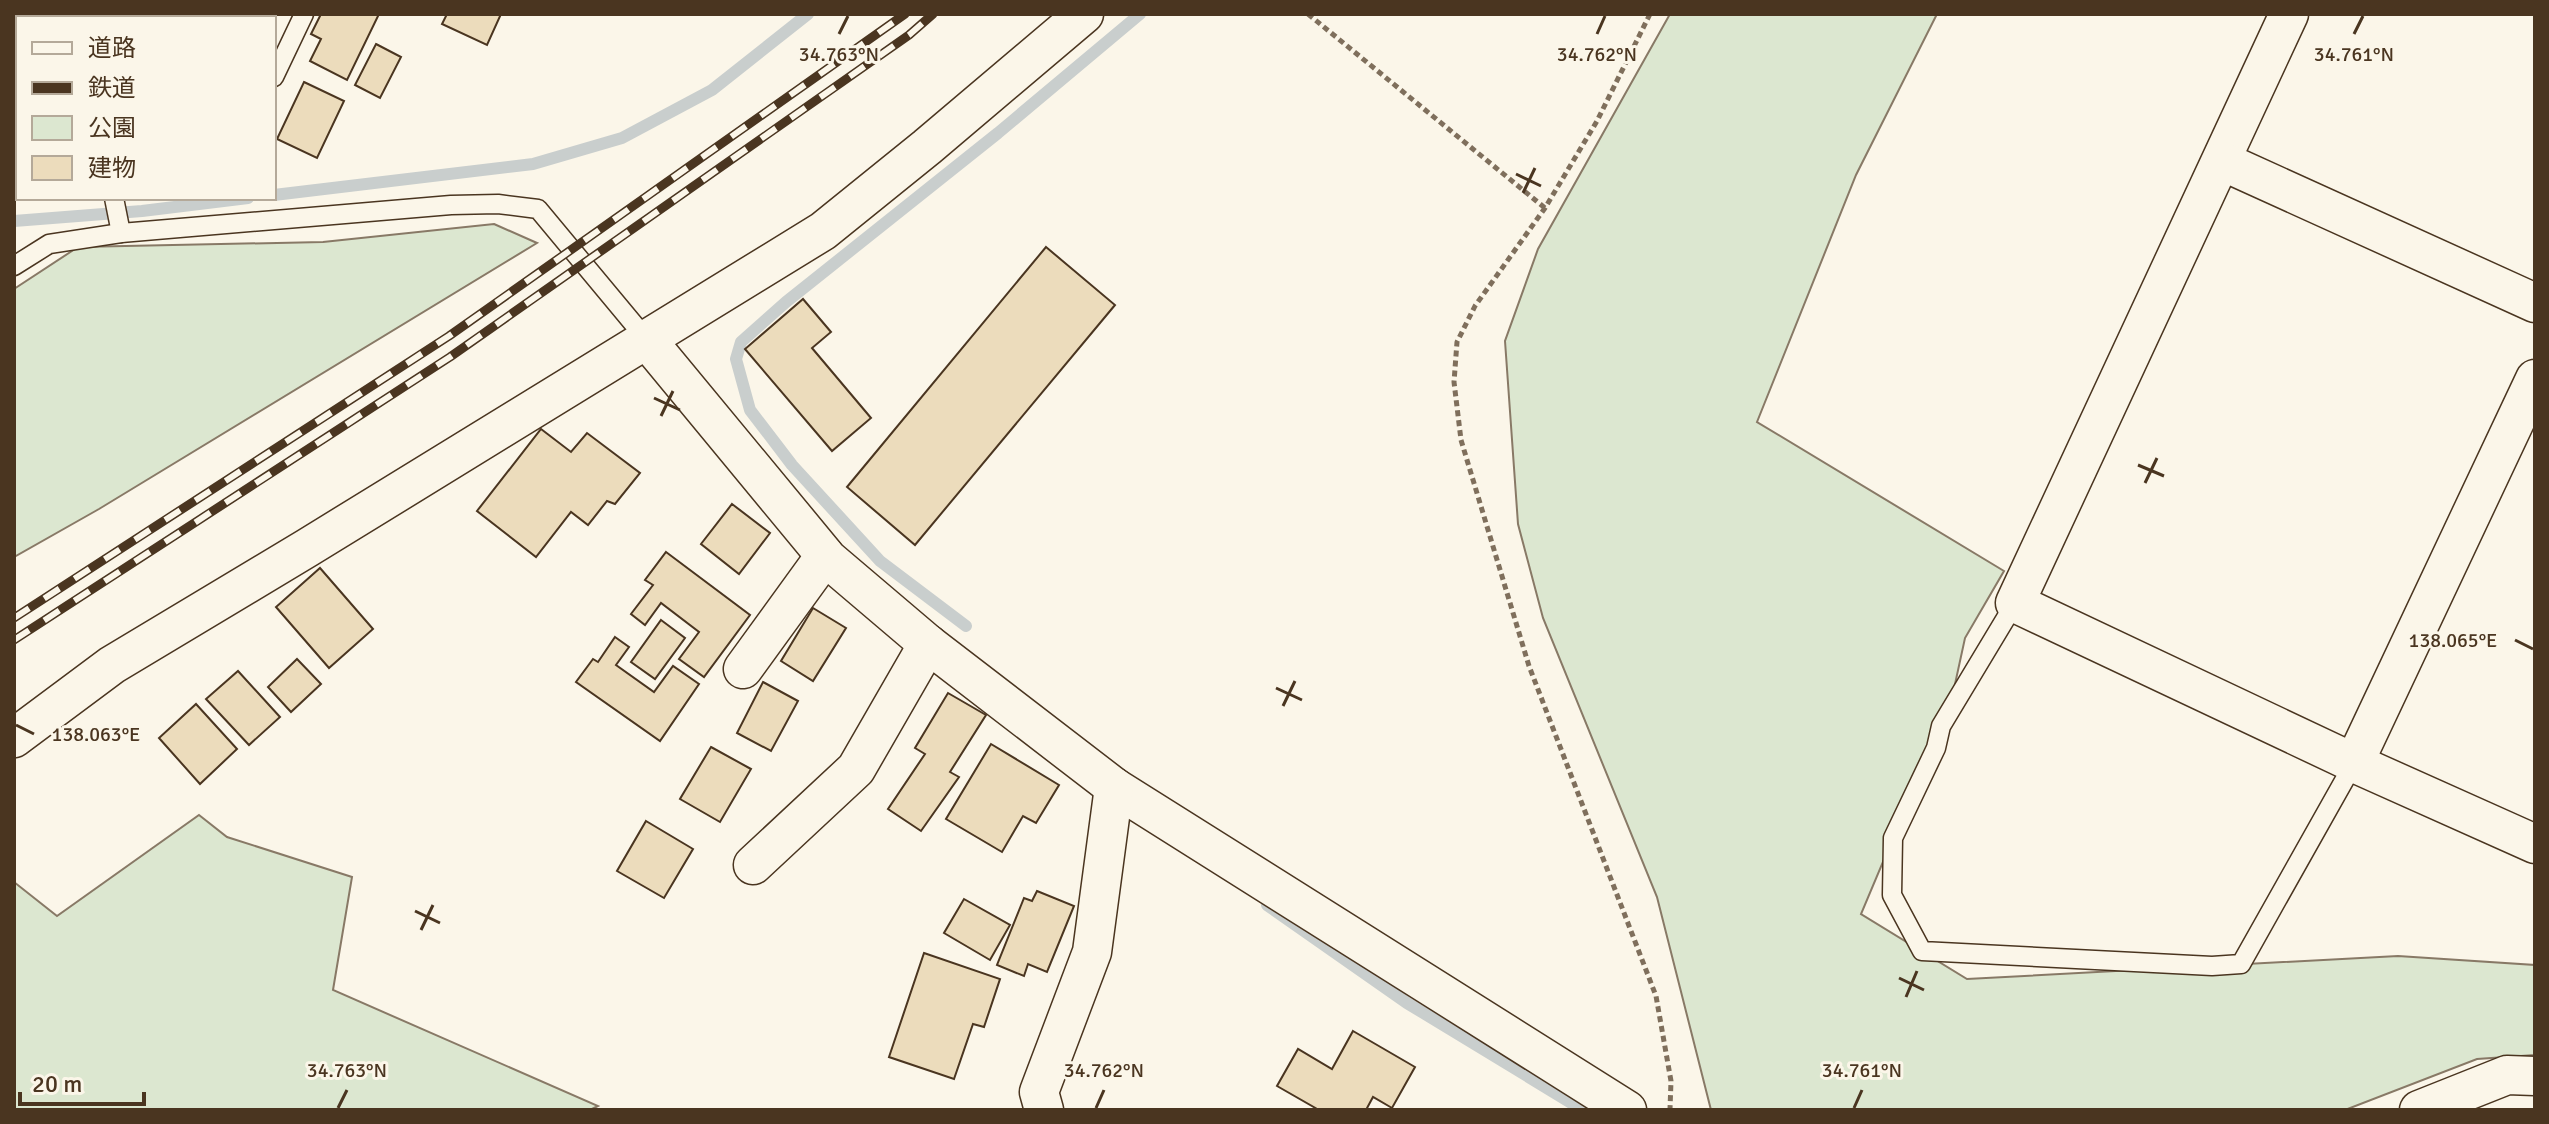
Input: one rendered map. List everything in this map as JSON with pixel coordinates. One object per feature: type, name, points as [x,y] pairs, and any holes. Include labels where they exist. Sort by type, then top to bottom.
[{"type":"street","points":[[14,738],[112,665],[823,231],[1084,14]]},
{"type":"street","points":[[2289,14],[2015,603],[2354,763],[2535,844]]},
{"type":"street","points":[[2222,161],[2535,303]]},
{"type":"street","points":[[647,340],[825,556],[928,644],[1114,788],[1627,1110]]},
{"type":"street","points":[[2354,763],[2535,379]]},
{"type":"street","points":[[743,669],[825,556]]},
{"type":"street","points":[[753,865],[856,769],[928,644]]},
{"type":"street","points":[[1044,1110],[1039,1092],[1092,952],[1114,788]]},
{"type":"street","points":[[2419,1110],[2507,1075],[2535,1076]]},
{"type":"lane","points":[[276,73],[304,14]]},
{"type":"lane","points":[[114,200],[121,233]]},
{"type":"lane","points":[[14,266],[49,244],[121,233],[451,205],[498,204],[538,209],[647,340]]},
{"type":"lane","points":[[2015,603],[1941,726],[1936,748],[1893,838],[1892,895],[1922,951],[2197,965],[2241,964],[2354,763]]},
{"type":"path","points":[[1308,14],[1545,208]]},
{"type":"path","points":[[1650,14],[1597,121],[1545,208],[1475,306],[1457,342],[1454,382],[1461,440],[1529,666],[1656,996],[1671,1081],[1670,1110]]},
{"type":"green space","points":[[1670,14],[1937,14],[1856,175],[1757,422],[2004,571],[1965,638],[1952,698],[1861,914],[1967,979],[2398,956],[2535,965],[2535,1055],[2477,1059],[2345,1110],[1711,1110],[1657,897],[1543,618],[1518,524],[1505,341],[1538,249]]},
{"type":"green space","points":[[494,224],[537,243],[99,509],[14,557],[14,289],[78,247],[323,242]]},
{"type":"green space","points":[[199,815],[227,837],[352,877],[333,990],[598,1106],[590,1110],[14,1110],[14,882],[57,916]]},
{"type":"building","points":[[321,14],[379,14],[347,80],[310,61],[321,39],[311,34]]},
{"type":"building","points":[[447,14],[501,14],[487,45],[442,24]]},
{"type":"building","points":[[376,44],[401,57],[380,98],[355,85]]},
{"type":"building","points":[[304,82],[344,101],[317,158],[277,139]]},
{"type":"building","points":[[1046,247],[1115,305],[915,545],[847,487]]},
{"type":"building","points":[[803,299],[831,332],[812,348],[871,418],[832,451],[745,349]]},
{"type":"building","points":[[541,429],[571,452],[587,433],[640,473],[615,504],[607,501],[588,525],[571,512],[536,557],[477,511]]},
{"type":"building","points":[[732,504],[770,533],[739,574],[701,544]]},
{"type":"building","points":[[666,552],[750,615],[704,677],[679,659],[699,632],[661,603],[645,625],[631,614],[653,585],[645,580]]},
{"type":"building","points":[[320,568],[373,629],[329,668],[276,607]]},
{"type":"building","points":[[813,608],[846,628],[813,681],[781,661]]},
{"type":"building","points":[[661,620],[685,638],[655,679],[631,662]]},
{"type":"building","points":[[615,637],[629,647],[616,665],[654,692],[673,666],[699,684],[660,741],[576,682],[593,659],[598,662]]},
{"type":"building","points":[[297,659],[321,684],[291,712],[268,687]]},
{"type":"building","points":[[238,671],[280,717],[249,745],[206,699]]},
{"type":"building","points":[[763,682],[798,701],[771,751],[737,733]]},
{"type":"building","points":[[948,693],[986,715],[950,772],[959,777],[921,831],[888,809],[925,754],[915,748]]},
{"type":"building","points":[[196,704],[237,749],[200,784],[159,738]]},
{"type":"building","points":[[991,744],[1059,785],[1036,823],[1023,816],[1002,852],[946,819]]},
{"type":"building","points":[[711,747],[751,769],[720,822],[680,799]]},
{"type":"building","points":[[646,821],[693,849],[664,898],[617,871]]},
{"type":"building","points":[[1037,891],[1074,906],[1047,972],[1028,964],[1024,976],[997,965],[1024,898],[1032,901]]},
{"type":"building","points":[[964,899],[1010,925],[990,960],[944,933]]},
{"type":"building","points":[[924,953],[1000,979],[984,1027],[973,1024],[954,1079],[889,1057]]},
{"type":"building","points":[[1353,1031],[1415,1067],[1392,1108],[1373,1097],[1366,1110],[1319,1110],[1277,1086],[1298,1049],[1332,1069]]},
{"type":"waterway","points":[[276,195],[533,164],[622,138],[712,90],[808,14]]},
{"type":"waterway","points":[[966,626],[880,561],[792,465],[750,410],[736,359],[741,342],[786,302],[998,133],[1140,14]]},
{"type":"waterway","points":[[14,221],[232,200]]},
{"type":"waterway","points":[[1267,905],[1407,1003],[1583,1110]]},
{"type":"railway","points":[[14,618],[449,336],[905,14]]},
{"type":"railway","points":[[14,640],[450,357],[909,35],[933,14]]}]
